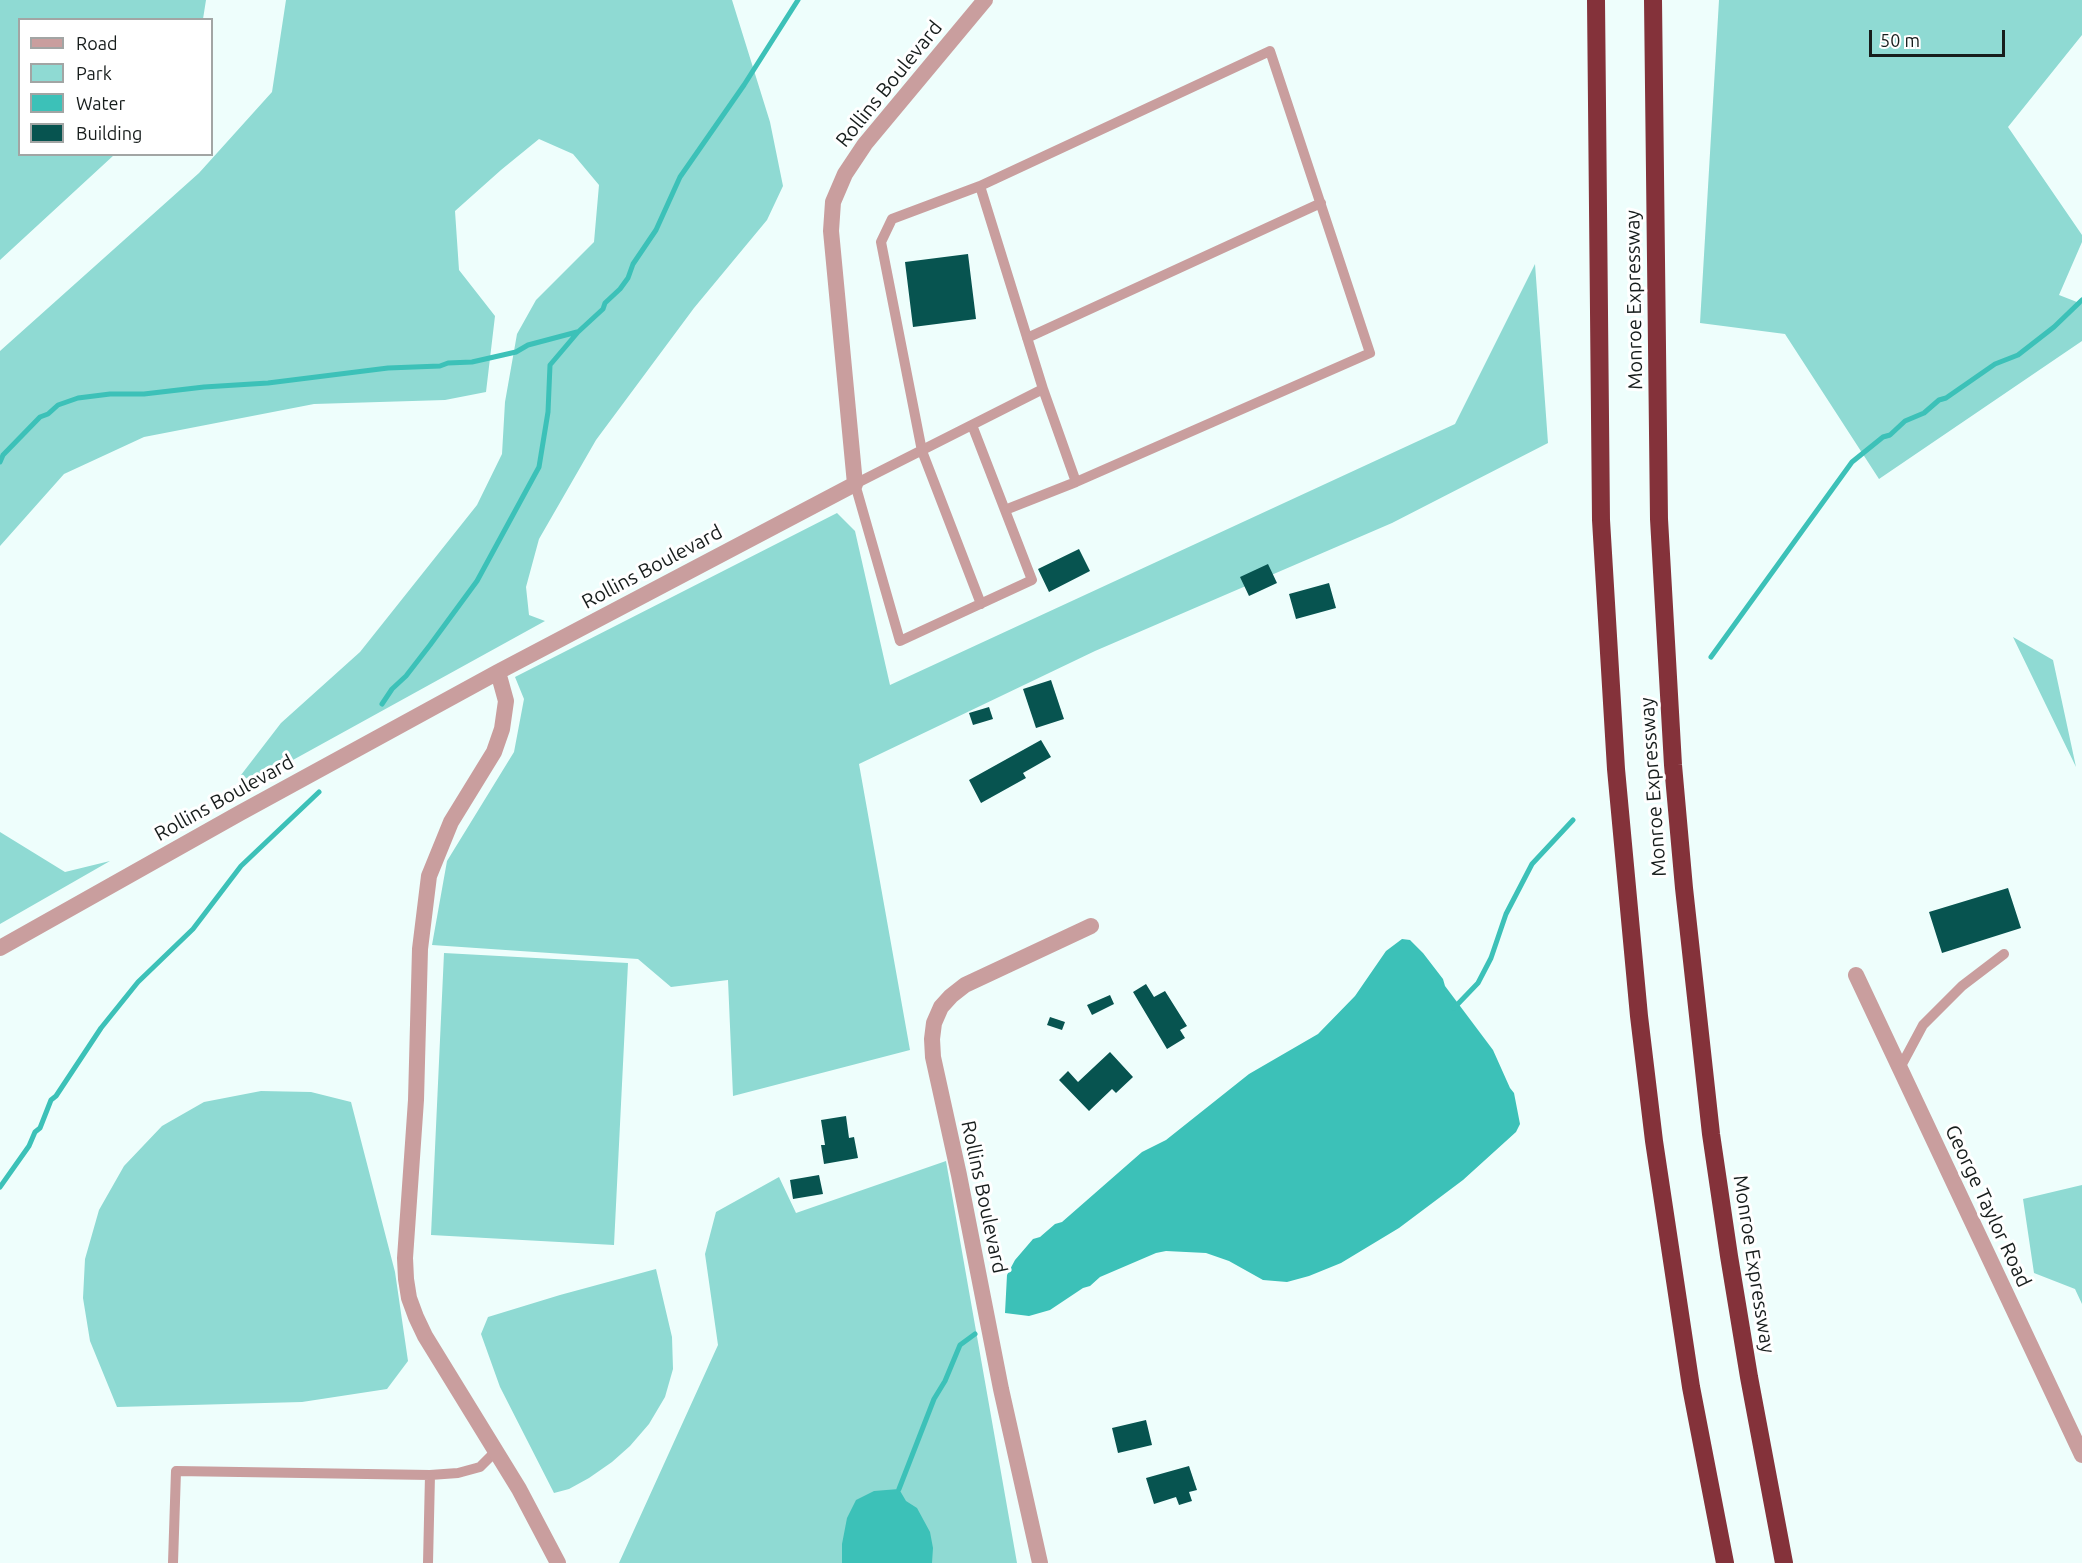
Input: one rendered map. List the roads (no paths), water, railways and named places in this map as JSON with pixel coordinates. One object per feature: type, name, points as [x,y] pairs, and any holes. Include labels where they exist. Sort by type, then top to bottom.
[{"type":"highway","name":"Monroe Expressway","points":[[1596,0],[1601,520],[1616,769],[1638,1005],[1654,1141],[1691,1387],[1725,1563]]},
{"type":"highway","name":"Monroe Expressway","points":[[1653,0],[1659,519],[1680,843],[1711,1134],[1749,1377],[1784,1563]]},
{"type":"street","name":"Rollins Boulevard","points":[[0,948],[498,672],[855,484],[831,231],[833,201],[845,174],[865,144],[985,0]]},
{"type":"street","points":[[498,672],[506,701],[506,710],[494,752],[451,822],[429,876],[420,949],[417,1088],[405,1258],[409,1298],[416,1317],[524,1499],[558,1563]]},
{"type":"street","name":"Rollins Boulevard","points":[[1040,1563],[1001,1389],[933,1057],[932,1039],[934,1023],[941,1007],[965,985],[1091,926]]},
{"type":"street","name":"George Taylor Road","points":[[1856,975],[2082,1455]]},
{"type":"lane","points":[[981,603],[922,451],[881,242],[892,219],[980,186],[1270,51],[1370,353],[1076,482],[1005,510]]},
{"type":"lane","points":[[980,186],[1043,389],[1076,482]]},
{"type":"lane","points":[[1028,338],[1321,203]]},
{"type":"lane","points":[[972,425],[1032,580],[900,641],[855,484],[1043,389]]},
{"type":"lane","points":[[1900,1068],[1923,1025],[1962,986],[2004,954]]},
{"type":"lane","points":[[173,1563],[176,1471],[430,1475],[458,1473],[480,1467],[496,1451]]},
{"type":"lane","points":[[428,1563],[430,1475]]},
{"type":"water","points":[[1402,939],[1410,940],[1423,953],[1493,1050],[1514,1093],[1520,1124],[1516,1132],[1463,1180],[1399,1228],[1341,1263],[1309,1276],[1287,1282],[1263,1280],[1229,1261],[1206,1253],[1166,1251],[1156,1253],[1100,1277],[1090,1286],[1083,1288],[1050,1310],[1029,1316],[1005,1313],[1007,1275],[1015,1260],[1033,1239],[1040,1237],[1055,1224],[1062,1222],[1142,1152],[1166,1140],[1249,1074],[1318,1034],[1355,996],[1386,951]]},
{"type":"water","points":[[899,1489],[906,1501],[917,1508],[930,1532],[933,1548],[932,1563],[842,1563],[842,1544],[847,1518],[856,1500],[874,1491]]},
{"type":"waterway","points":[[382,704],[430,645],[477,581],[539,467],[548,412],[550,365],[578,332],[603,309],[605,303],[628,278],[633,264],[656,230],[680,177],[744,85],[798,0]]},
{"type":"waterway","points":[[1711,657],[1852,462],[1883,437],[1890,435],[1905,421],[1924,413],[1939,400],[1946,398],[1995,364],[2018,355],[2054,327],[2082,300]]},
{"type":"waterway","points":[[0,462],[3,455],[40,417],[48,414],[58,405],[78,398],[268,383],[388,368],[472,362],[516,352],[528,345],[577,332]]},
{"type":"waterway","points":[[0,1187],[29,1146],[35,1132],[40,1128],[51,1100],[56,1096],[101,1028],[138,982],[193,929],[241,866],[319,792]]},
{"type":"waterway","points":[[1454,1008],[1478,983],[1491,958],[1506,914],[1532,864],[1573,820]]},
{"type":"waterway","points":[[899,1489],[934,1399],[945,1381],[960,1345],[975,1334]]}]
